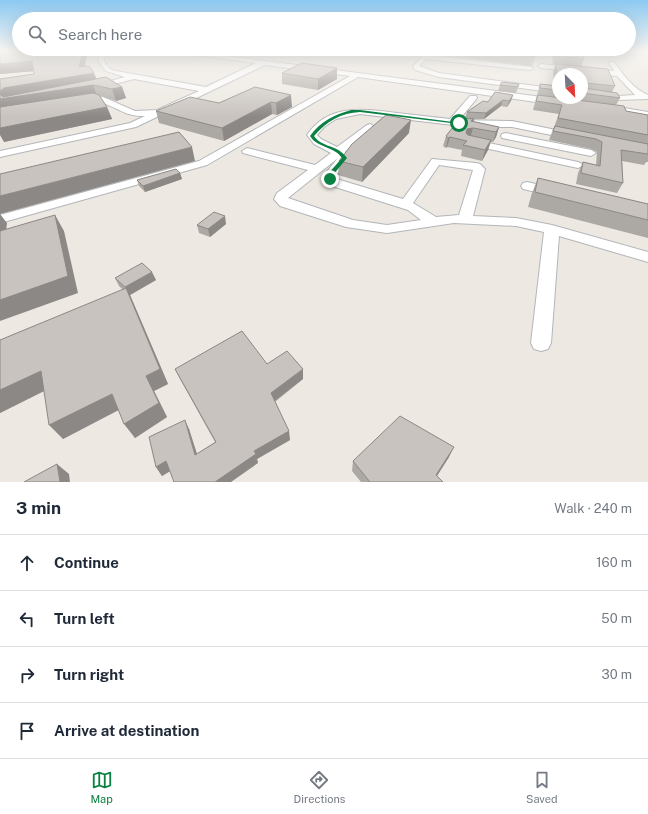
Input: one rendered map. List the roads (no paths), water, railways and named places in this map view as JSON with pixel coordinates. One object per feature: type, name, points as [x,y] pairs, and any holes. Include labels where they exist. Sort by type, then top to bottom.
[{"type":"street","points":[[113,72],[208,90]]},
{"type":"street","points":[[0,154],[133,125],[244,72]]},
{"type":"street","points":[[347,72],[552,102]]},
{"type":"street","points":[[430,72],[552,90]]},
{"type":"street","points":[[603,72],[618,74],[645,97]]},
{"type":"street","points":[[0,219],[203,163],[359,74]]},
{"type":"street","points":[[84,90],[132,77]]},
{"type":"street","points":[[588,95],[624,99],[645,97]]},
{"type":"street","points":[[452,122],[473,98]]},
{"type":"street","points":[[77,102],[103,100],[134,114],[170,108]]},
{"type":"street","points":[[609,109],[648,114]]},
{"type":"street","points":[[432,221],[423,213],[406,204],[336,183],[330,179],[331,174],[344,158],[340,151],[316,142],[312,136],[323,123],[344,113],[368,112],[478,125],[512,124],[581,138]]},
{"type":"street","points":[[500,148],[512,124],[520,114]]},
{"type":"street","points":[[370,127],[282,196],[285,203],[350,224],[387,228],[432,221],[465,220],[516,222],[552,229],[648,256]]},
{"type":"street","points":[[506,136],[591,153]]},
{"type":"street","points":[[470,142],[578,165]]},
{"type":"street","points":[[247,151],[317,169]]},
{"type":"street","points":[[406,204],[436,161],[476,166],[479,168],[465,220]]},
{"type":"street","points":[[527,186],[565,195]]},
{"type":"street","points":[[541,343],[552,229]]}]
